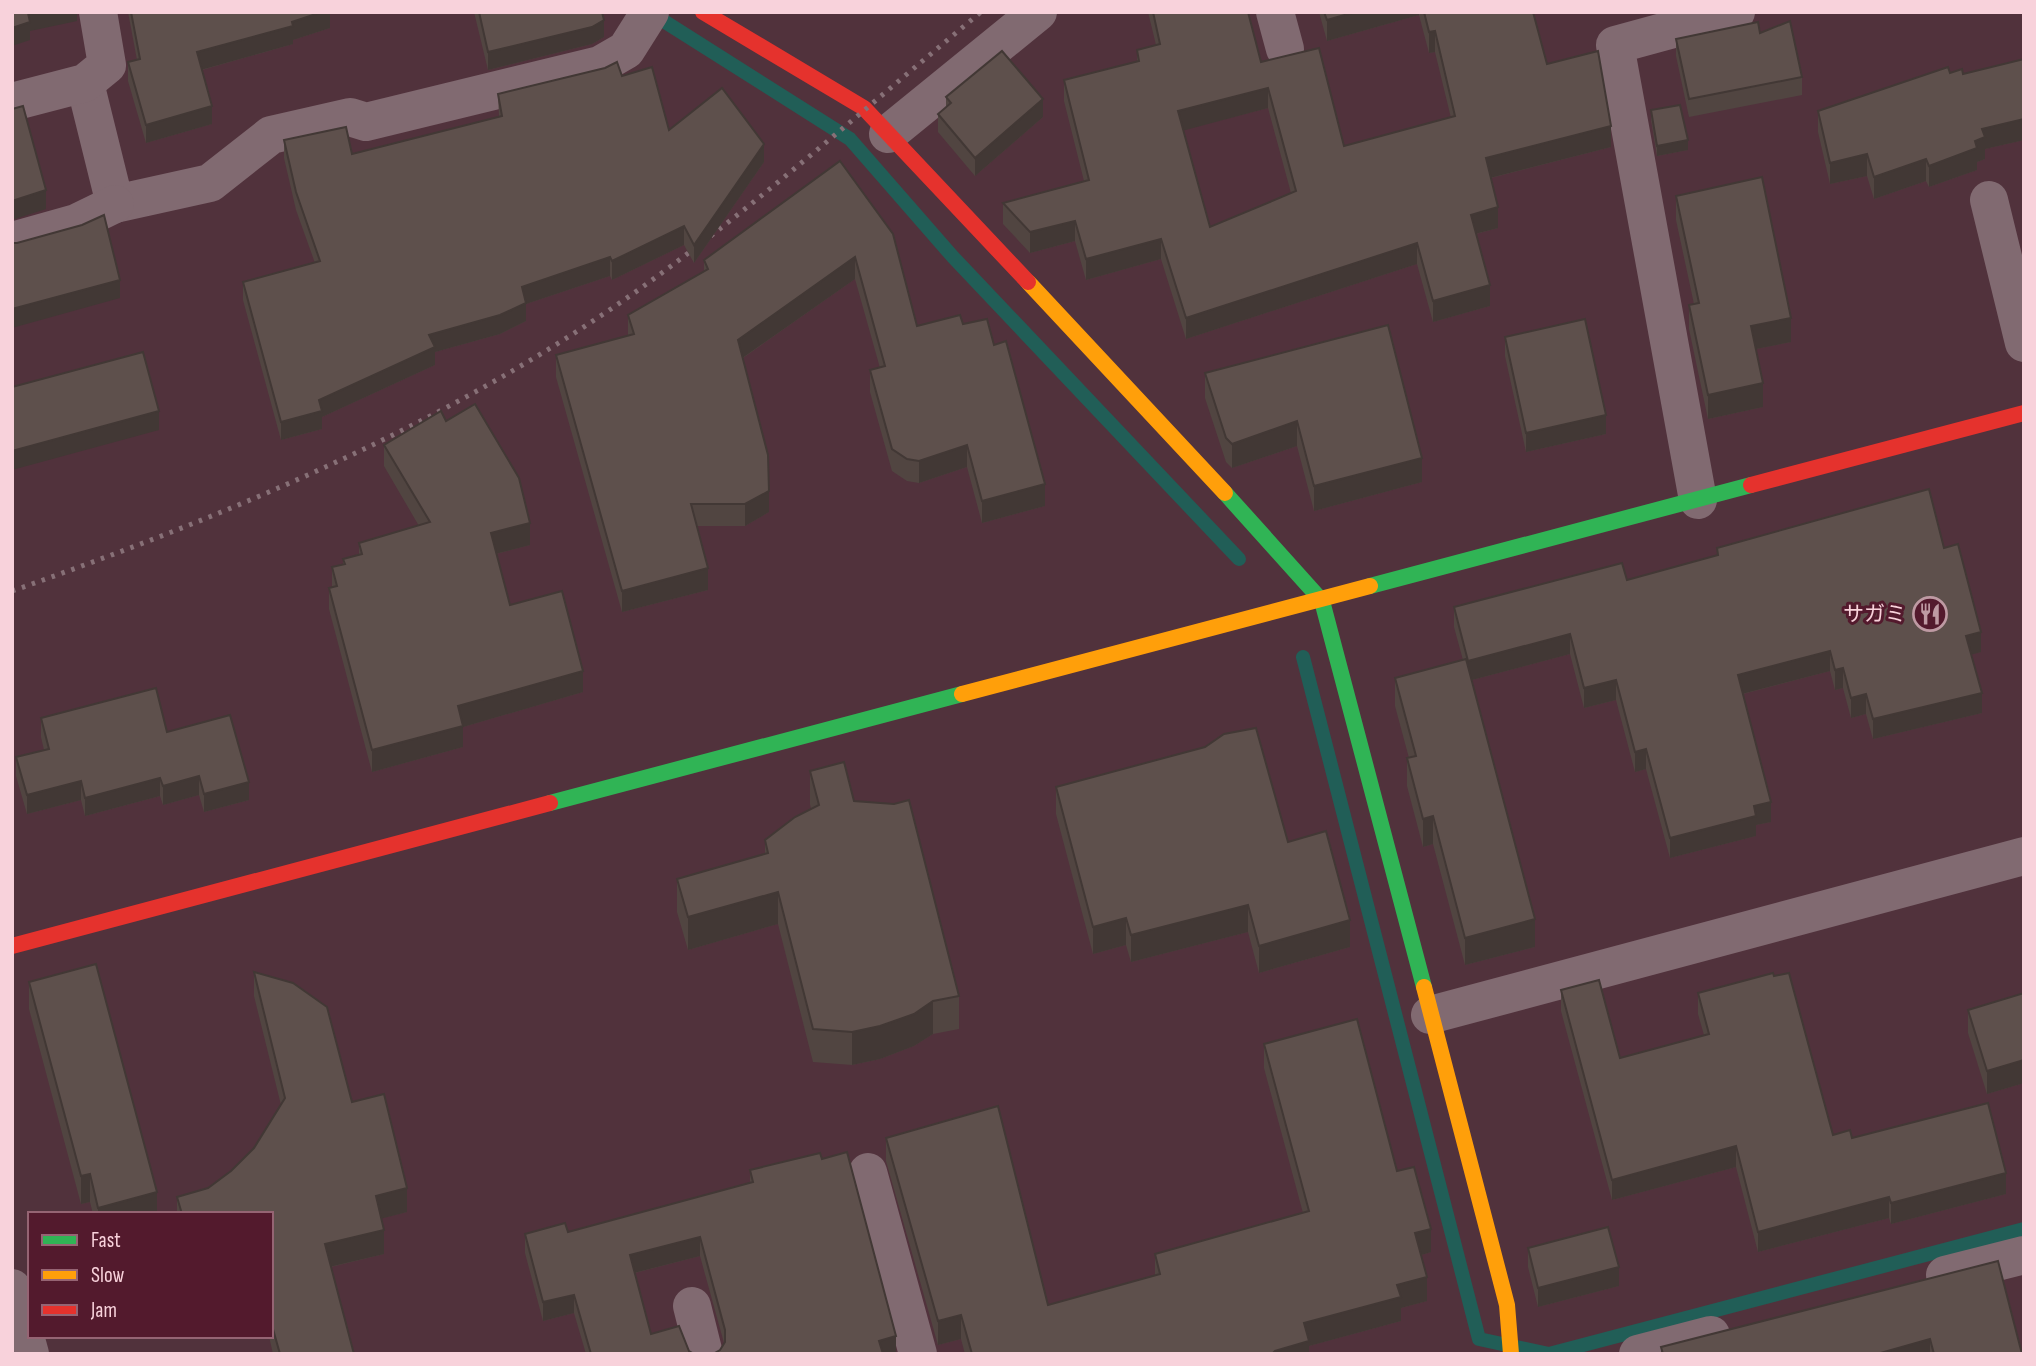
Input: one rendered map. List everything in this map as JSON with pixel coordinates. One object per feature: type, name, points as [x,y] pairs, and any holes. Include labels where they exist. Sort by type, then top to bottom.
[{"type":"street","points":[[12,102],[85,83],[107,65],[98,12]]},
{"type":"street","points":[[703,12],[864,108],[1274,545],[1322,601],[1507,1314],[1511,1354]]},
{"type":"street","points":[[888,134],[1038,12]]},
{"type":"street","points":[[1275,12],[1285,49]]},
{"type":"street","points":[[1698,500],[1615,46],[1736,12]]},
{"type":"street","points":[[12,241],[76,223],[115,204],[210,183],[271,135],[350,117],[366,122],[600,65],[625,50],[642,25]]},
{"type":"street","points":[[85,83],[115,204]]},
{"type":"street","points":[[1989,200],[2024,343]]},
{"type":"street","points":[[12,946],[2024,413]]},
{"type":"street","points":[[1430,1015],[2024,856]]},
{"type":"street","points":[[868,1172],[918,1354]]},
{"type":"street","points":[[1917,1282],[2024,1255]]},
{"type":"street","points":[[12,1288],[30,1354]]},
{"type":"street","points":[[692,1306],[704,1354]]},
{"type":"street","points":[[1638,1354],[1745,1326]]},
{"type":"building","points":[[12,12],[30,12],[30,22],[12,28]]},
{"type":"building","points":[[131,12],[322,12],[292,22],[293,26],[197,52],[212,106],[146,125],[128,62],[140,59]]},
{"type":"building","points":[[479,12],[602,12],[604,20],[592,27],[488,52]]},
{"type":"building","points":[[1153,12],[1248,12],[1261,62],[1319,48],[1344,146],[1455,116],[1435,31],[1429,32],[1424,12],[1533,12],[1547,64],[1598,51],[1611,126],[1486,158],[1498,207],[1471,215],[1490,285],[1433,301],[1417,243],[1186,318],[1161,239],[1086,259],[1075,221],[1030,232],[1003,203],[1089,180],[1064,80],[1139,61],[1137,50],[1160,44]],"holes":[[[1268,88],[1296,191],[1210,227],[1178,111]]]},
{"type":"building","points":[[1324,12],[1355,12],[1327,20]]},
{"type":"building","points":[[1790,21],[1802,77],[1689,99],[1676,39],[1758,22],[1760,33]]},
{"type":"building","points":[[1002,51],[1043,99],[975,158],[938,114],[951,103],[946,97]]},
{"type":"building","points":[[2024,59],[2024,119],[1982,129],[1985,137],[1975,141],[1977,148],[1929,166],[1926,159],[1874,177],[1867,154],[1830,163],[1818,111],[1948,67],[1950,73],[1962,69],[1963,74]]},
{"type":"building","points":[[617,62],[622,76],[652,67],[669,130],[722,88],[764,144],[694,245],[684,226],[612,261],[610,257],[522,287],[526,303],[500,315],[429,335],[435,347],[319,400],[322,411],[281,422],[243,282],[320,261],[296,192],[284,140],[346,127],[352,154],[502,116],[498,94],[605,68]]},
{"type":"building","points":[[1680,105],[1688,140],[1657,146],[1651,110]]},
{"type":"building","points":[[23,106],[46,190],[12,201],[12,109]]},
{"type":"building","points":[[840,161],[893,234],[917,326],[960,315],[963,324],[987,319],[994,345],[1006,341],[1045,484],[982,501],[967,445],[919,461],[907,459],[892,449],[870,370],[885,366],[855,257],[738,340],[768,455],[769,491],[745,504],[691,504],[708,568],[622,591],[556,355],[634,334],[628,315],[708,269],[704,260]]},
{"type":"building","points":[[1762,177],[1791,318],[1751,326],[1763,383],[1708,395],[1689,305],[1699,303],[1676,196]]},
{"type":"building","points":[[104,215],[120,280],[12,309],[12,243],[82,225]]},
{"type":"building","points":[[1585,319],[1606,415],[1526,433],[1505,337]]},
{"type":"building","points":[[1388,325],[1422,458],[1314,486],[1297,421],[1232,444],[1226,438],[1205,373]]},
{"type":"building","points":[[143,352],[159,411],[12,451],[12,387]]},
{"type":"building","points":[[475,404],[519,478],[530,523],[491,533],[510,605],[562,591],[583,671],[458,706],[463,726],[372,750],[329,588],[337,586],[332,567],[345,564],[343,559],[362,554],[359,543],[430,522],[384,445],[441,411],[446,421]]},
{"type":"building","points":[[1929,489],[1944,548],[1958,544],[1981,632],[1966,636],[1982,693],[1873,719],[1866,694],[1851,698],[1843,668],[1835,670],[1830,651],[1738,675],[1771,802],[1754,806],[1756,816],[1670,838],[1646,749],[1635,752],[1616,680],[1584,688],[1570,634],[1468,661],[1454,607],[1622,563],[1627,580],[1718,555],[1717,548]]},
{"type":"building","points":[[1466,659],[1535,919],[1465,938],[1433,816],[1423,819],[1407,758],[1416,756],[1395,678]]},
{"type":"building","points":[[156,688],[167,732],[230,715],[249,782],[204,794],[199,776],[163,786],[160,778],[85,798],[81,781],[27,795],[16,757],[49,749],[41,718]]},
{"type":"building","points":[[1256,728],[1288,842],[1326,831],[1350,920],[1259,946],[1248,905],[1131,935],[1126,918],[1093,927],[1056,787],[1205,747],[1224,734]]},
{"type":"building","points":[[844,762],[854,801],[894,804],[909,800],[959,996],[933,1001],[914,1014],[852,1032],[813,1029],[778,892],[688,917],[677,879],[768,853],[765,840],[795,817],[819,805],[810,771]]},
{"type":"building","points":[[96,964],[157,1192],[98,1208],[90,1174],[81,1176],[29,982]]},
{"type":"building","points":[[254,972],[293,983],[327,1007],[352,1102],[384,1094],[407,1188],[376,1196],[384,1230],[325,1244],[354,1354],[280,1354],[273,1329],[273,1212],[181,1212],[177,1197],[208,1188],[231,1171],[254,1148],[285,1098]]},
{"type":"building","points":[[1773,973],[1774,976],[1789,973],[1833,1135],[1850,1130],[1852,1138],[1988,1103],[2006,1173],[1891,1203],[1889,1197],[1758,1232],[1736,1146],[1612,1180],[1561,990],[1599,980],[1620,1058],[1709,1034],[1698,993]]},
{"type":"building","points":[[2024,993],[2024,1060],[1987,1071],[1968,1010]]},
{"type":"building","points":[[1357,1019],[1397,1171],[1414,1167],[1431,1229],[1415,1233],[1427,1277],[1397,1285],[1401,1297],[1304,1323],[1309,1341],[1272,1354],[972,1354],[961,1315],[938,1321],[886,1138],[998,1106],[1048,1305],[1160,1274],[1155,1254],[1309,1211],[1264,1044]]},
{"type":"building","points":[[847,1152],[896,1336],[879,1341],[883,1354],[713,1354],[720,1350],[725,1342],[725,1330],[700,1237],[630,1255],[651,1334],[679,1326],[689,1351],[694,1354],[591,1354],[574,1295],[543,1302],[525,1234],[565,1223],[568,1232],[753,1182],[750,1170],[820,1153],[822,1159]]},
{"type":"building","points":[[1608,1227],[1619,1267],[1538,1288],[1528,1248]]},
{"type":"building","points":[[1998,1261],[2022,1354],[1934,1354],[1930,1339],[1877,1354],[1663,1354],[1661,1347]]},
{"type":"waterway","points":[[651,13],[850,139],[953,257],[1239,559]]},
{"type":"waterway","points":[[1303,657],[1479,1339],[1549,1354],[2024,1229]]},
{"type":"railway","points":[[12,591],[178,529],[342,460],[421,421],[575,333],[691,251],[981,12]]},
{"type":"traffic: fast","points":[[1370,586],[1751,485]]},
{"type":"traffic: fast","points":[[1225,493],[1322,601],[1424,987]]},
{"type":"traffic: fast","points":[[550,803],[962,694]]},
{"type":"traffic: slow","points":[[1028,282],[1225,493]]},
{"type":"traffic: slow","points":[[962,694],[1370,586]]},
{"type":"traffic: slow","points":[[1424,987],[1507,1305],[1511,1354]]},
{"type":"traffic: jam","points":[[703,12],[864,108],[1028,282]]},
{"type":"traffic: jam","points":[[1751,485],[2024,413]]},
{"type":"traffic: jam","points":[[12,946],[550,803]]},
{"type":"place","name":"サガミ","points":[[1930,614]]}]
